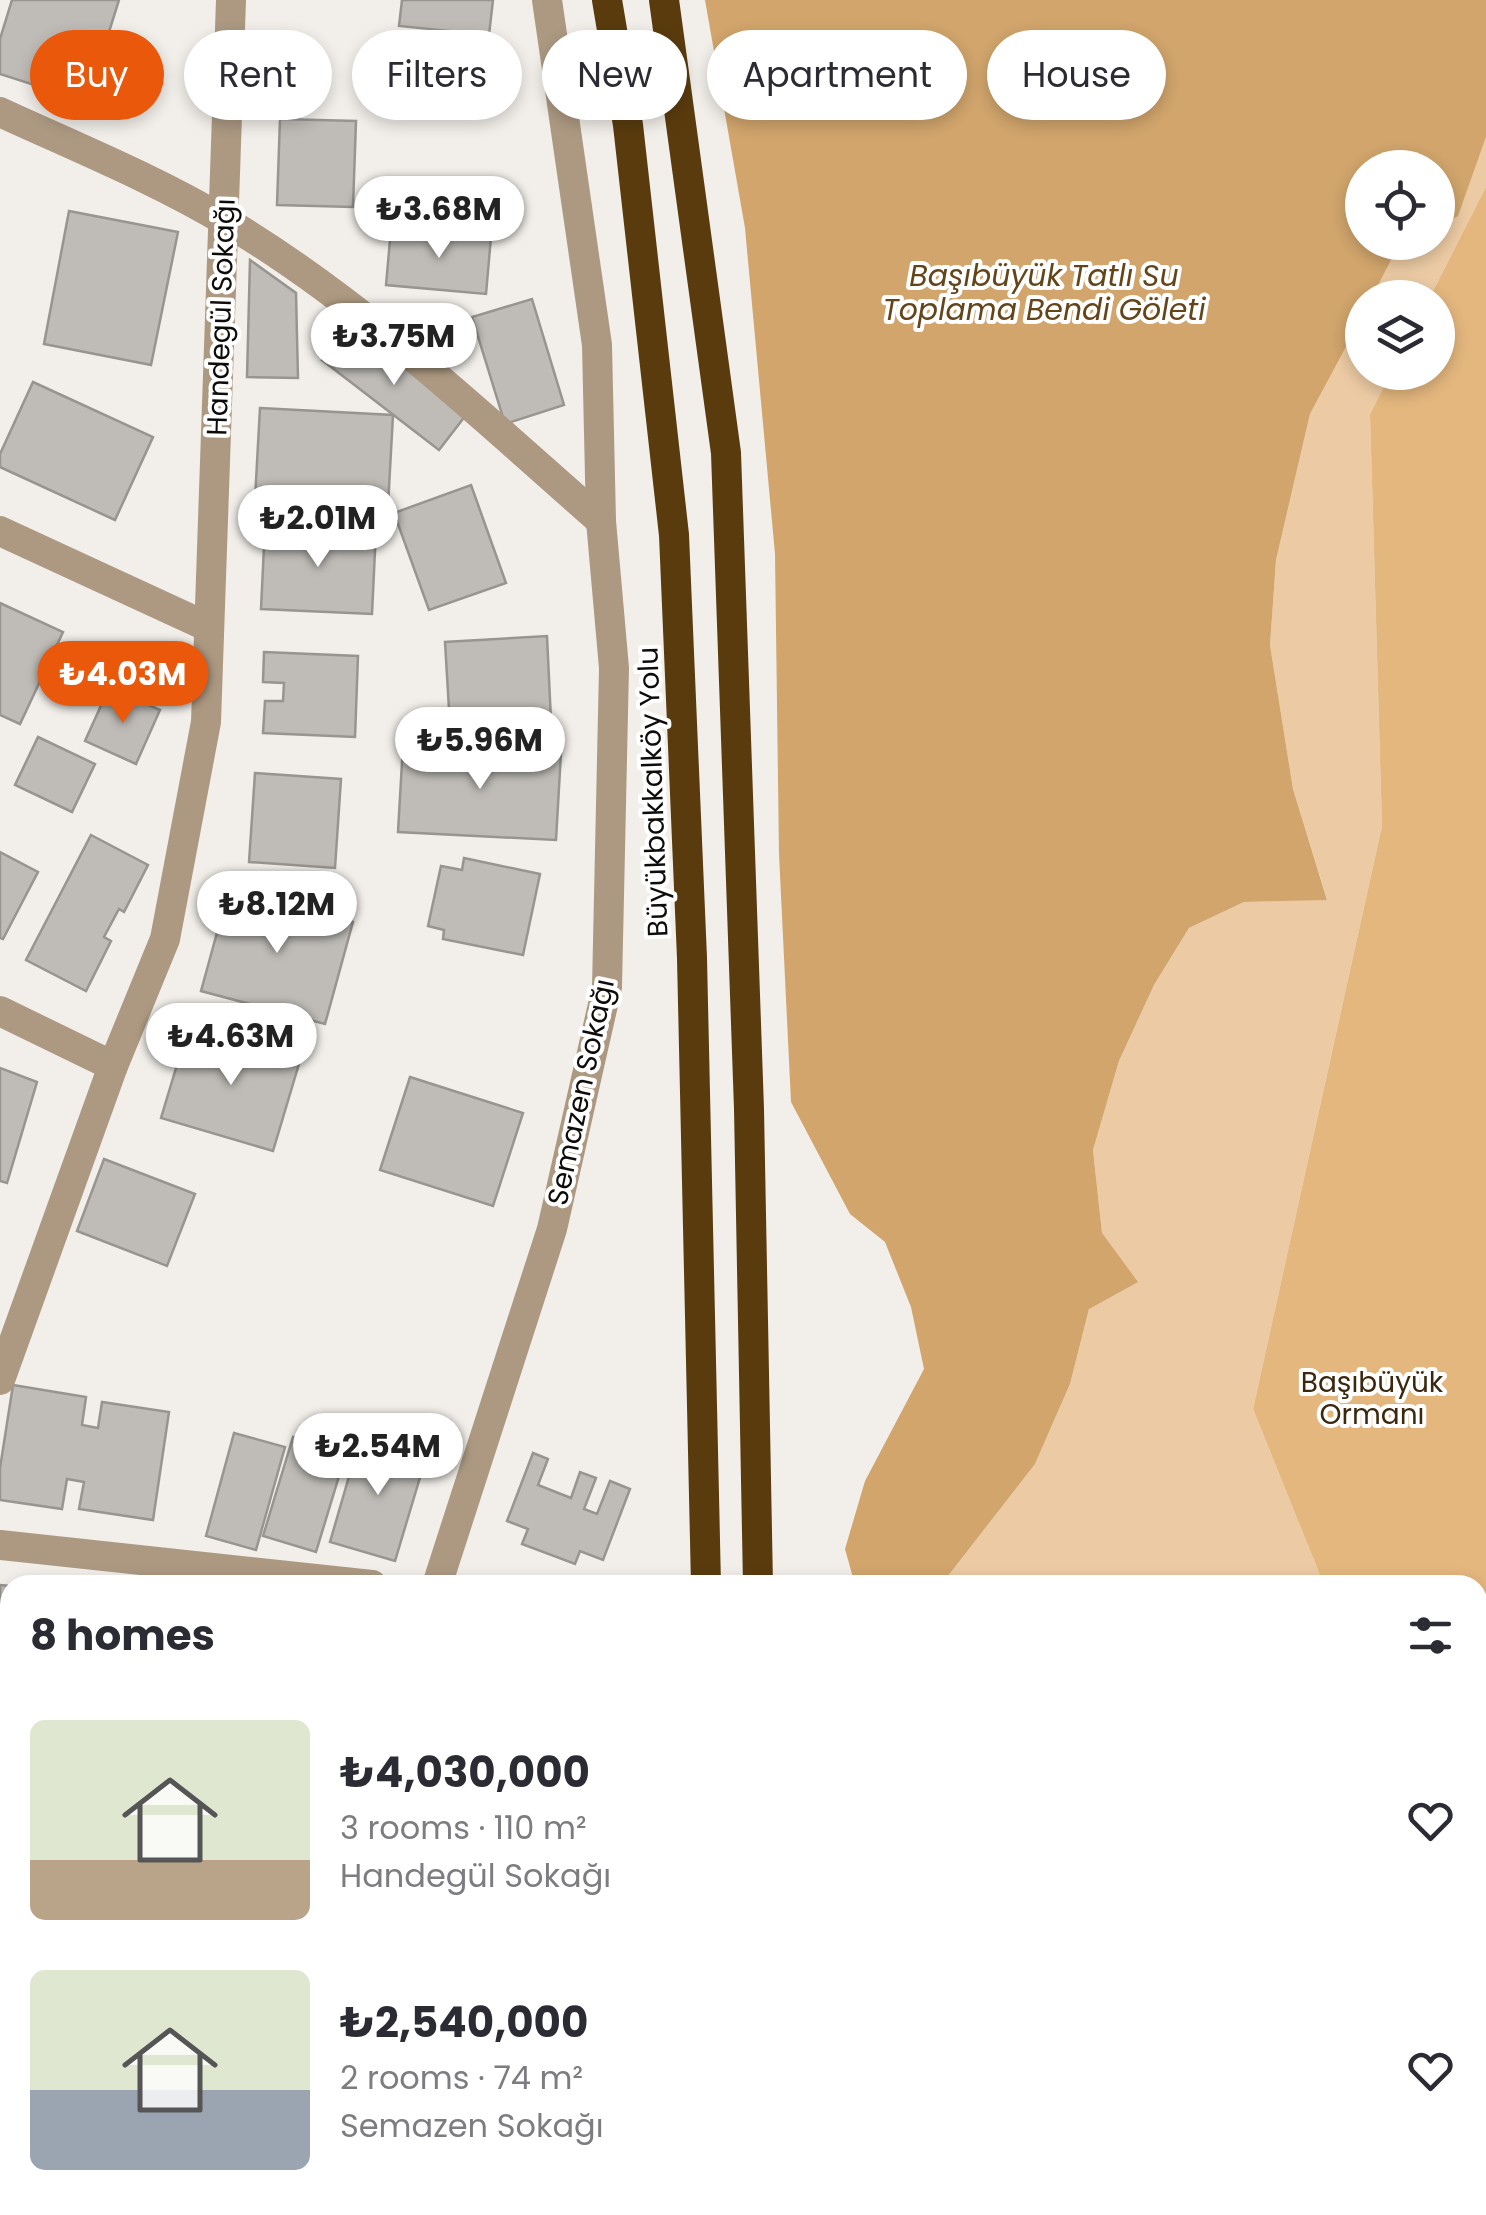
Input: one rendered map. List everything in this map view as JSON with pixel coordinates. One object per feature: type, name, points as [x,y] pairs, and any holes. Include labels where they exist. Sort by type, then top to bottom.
[{"type":"highway","name":"Büyükbakkalköy Yolu","points":[[607,0],[628,124],[674,536],[692,958],[706,1575]]},
{"type":"highway","points":[[664,0],[726,453],[749,1109],[758,1575]]},
{"type":"street","name":"Handegül Sokağı","points":[[0,1380],[112,1066],[165,939],[206,722],[226,221],[230,0]]},
{"type":"street","name":"Semazen Sokağı","points":[[440,1575],[552,1230],[607,987],[614,668],[601,522],[597,345],[547,0]]},
{"type":"street","points":[[0,112],[226,221],[345,300],[601,522]]},
{"type":"street","points":[[0,531],[208,627]]},
{"type":"street","points":[[0,1011],[112,1066]]},
{"type":"street","points":[[0,1544],[281,1575]]},
{"type":"shaded area","points":[[1486,137],[1486,187],[1455,248],[1458,215]]},
{"type":"shaded area","points":[[1449,260],[1439,280],[1380,280],[1388,263]]},
{"type":"shaded area","points":[[1345,349],[1345,390],[1382,390],[1370,414],[1382,826],[1253,1409],[1320,1575],[949,1575],[1035,1464],[1070,1384],[1089,1309],[1102,1233],[1093,1150],[1119,1061],[1154,985],[1189,928],[1244,902],[1327,899],[1293,789],[1270,645],[1276,560],[1310,414]]},
{"type":"green space","name":"Başıbüyük Ormanı","points":[[1486,187],[1486,1575],[1320,1575],[1253,1409],[1382,826],[1370,414],[1382,390],[1455,390],[1455,280],[1439,280],[1449,260],[1455,260],[1455,248]]},
{"type":"water","name":"Başıbüyük Tatlı Su Toplama Bendi Göleti","points":[[705,0],[1486,0],[1486,137],[1458,216],[1455,218],[1455,150],[1345,150],[1345,260],[1391,260],[1381,280],[1345,280],[1345,349],[1310,414],[1276,560],[1270,645],[1293,789],[1327,900],[1244,902],[1189,928],[1154,985],[1119,1061],[1093,1150],[1102,1233],[1138,1282],[1089,1309],[1070,1384],[1035,1464],[949,1575],[852,1575],[845,1549],[865,1481],[924,1369],[911,1307],[885,1242],[850,1214],[791,1102],[779,854],[775,554],[745,228],[726,120],[967,120],[967,30],[710,30]]},
{"type":"building","points":[[12,0],[119,0],[110,30],[30,30],[30,84],[0,74],[0,39]]},
{"type":"building","points":[[402,0],[493,0],[490,30],[399,26]]},
{"type":"building","points":[[280,120],[356,121],[353,207],[277,205]]},
{"type":"building","points":[[402,178],[492,185],[488,234],[398,226]]},
{"type":"building","points":[[69,211],[178,232],[151,365],[44,344]]},
{"type":"building","points":[[391,229],[491,237],[486,294],[386,285]]},
{"type":"building","points":[[250,260],[296,293],[298,378],[247,377]]},
{"type":"building","points":[[532,299],[564,405],[505,424],[472,317]]},
{"type":"building","points":[[349,325],[466,415],[439,450],[322,360]]},
{"type":"building","points":[[33,382],[153,437],[115,520],[0,467],[0,454]]},
{"type":"building","points":[[260,408],[393,415],[388,506],[255,499]]},
{"type":"building","points":[[471,485],[506,583],[429,610],[394,513]]},
{"type":"building","points":[[265,525],[376,530],[372,614],[261,609]]},
{"type":"building","points":[[0,603],[63,632],[20,724],[0,715]]},
{"type":"building","points":[[547,636],[551,720],[450,726],[445,642]]},
{"type":"building","points":[[264,652],[358,656],[355,737],[263,733],[265,701],[283,701],[284,683],[263,682]]},
{"type":"building","points":[[109,688],[160,710],[136,764],[85,741]]},
{"type":"building","points":[[38,737],[95,764],[72,812],[15,785]]},
{"type":"building","points":[[403,745],[561,753],[556,840],[398,832]]},
{"type":"building","points":[[255,773],[341,779],[335,868],[249,862]]},
{"type":"building","points":[[91,835],[148,865],[124,912],[119,909],[104,937],[111,941],[86,991],[26,960]]},
{"type":"building","points":[[0,852],[38,872],[3,939],[0,938]]},
{"type":"building","points":[[464,858],[540,874],[523,955],[443,939],[444,930],[428,926],[441,866],[462,870]]},
{"type":"building","points":[[229,889],[353,922],[325,1024],[201,991]]},
{"type":"building","points":[[189,1025],[301,1057],[273,1151],[161,1118]]},
{"type":"building","points":[[0,1068],[37,1082],[7,1183],[0,1181]]},
{"type":"building","points":[[410,1077],[523,1113],[493,1206],[380,1170]]},
{"type":"building","points":[[104,1159],[195,1194],[167,1266],[77,1231]]},
{"type":"building","points":[[13,1385],[86,1397],[82,1425],[98,1428],[102,1402],[169,1412],[153,1520],[79,1509],[84,1482],[67,1479],[62,1509],[0,1500],[0,1468]]},
{"type":"building","points":[[234,1433],[285,1447],[256,1550],[206,1536]]},
{"type":"building","points":[[361,1435],[427,1454],[395,1561],[330,1542]]},
{"type":"building","points":[[293,1437],[346,1453],[316,1552],[263,1536]]},
{"type":"building","points":[[533,1453],[548,1459],[538,1485],[571,1498],[580,1472],[596,1478],[584,1509],[597,1514],[610,1481],[630,1489],[603,1560],[580,1551],[575,1564],[522,1544],[528,1529],[507,1521]]}]
